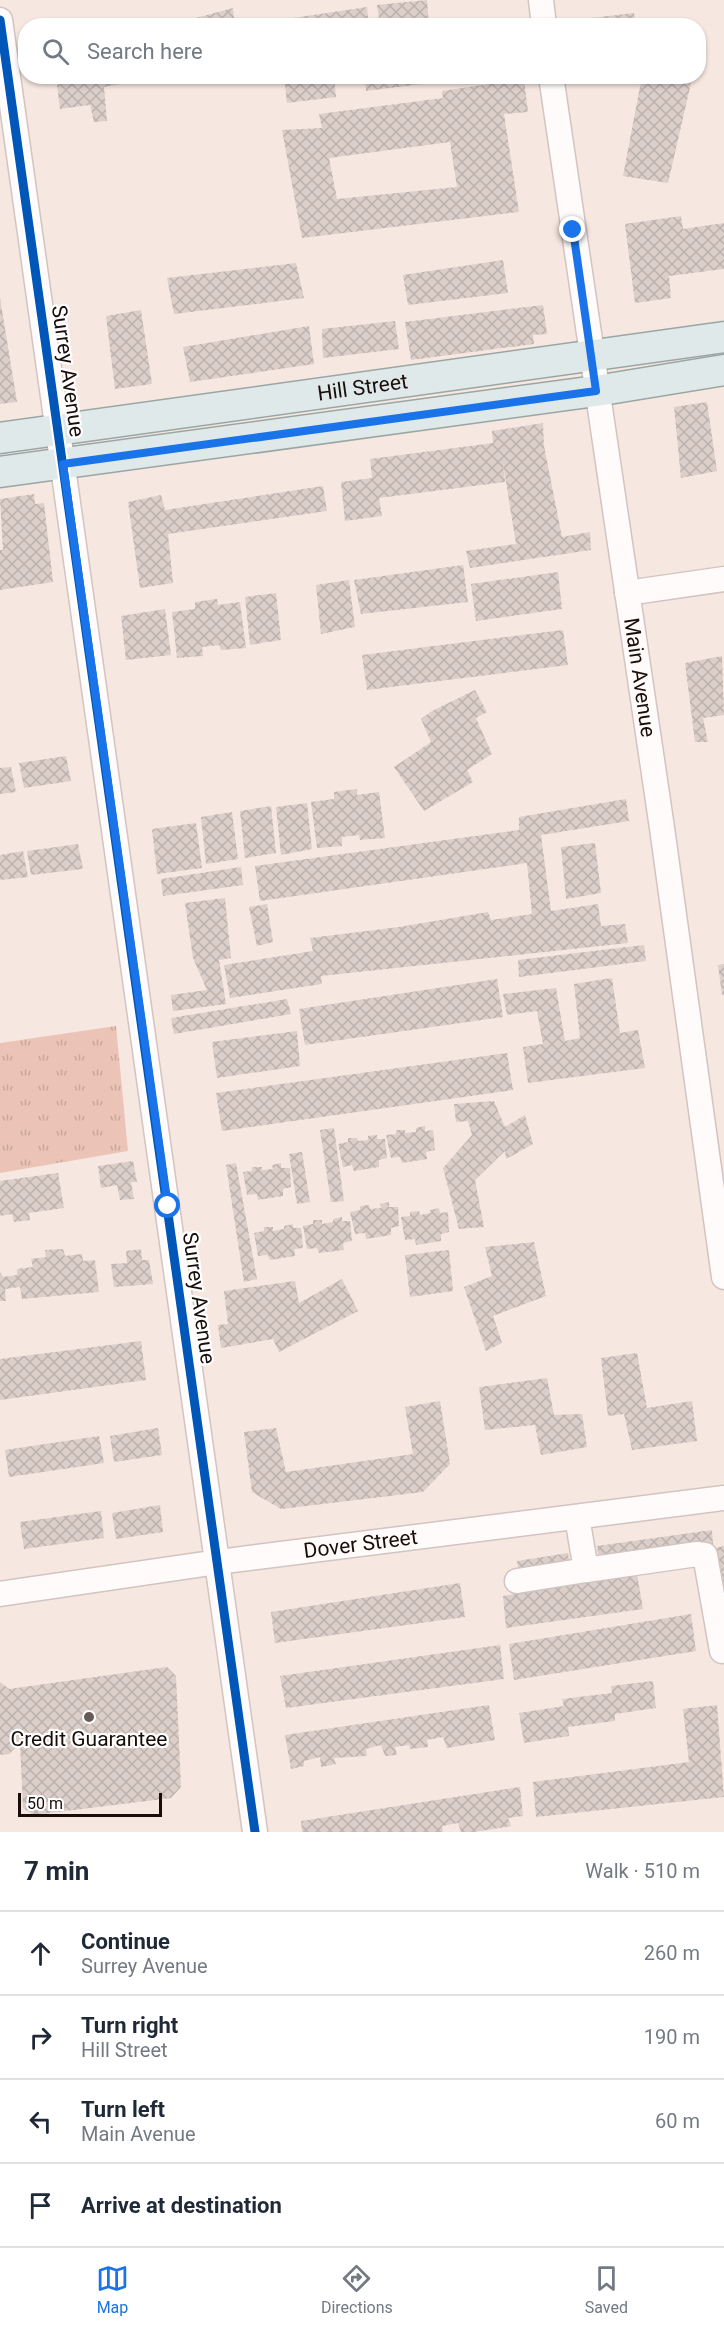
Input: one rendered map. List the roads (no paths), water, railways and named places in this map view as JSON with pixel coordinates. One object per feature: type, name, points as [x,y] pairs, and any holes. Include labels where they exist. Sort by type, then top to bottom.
[{"type":"main road","name":"Hill Street","points":[[0,438],[724,337]]},
{"type":"main road","name":"Hill Street","points":[[0,471],[596,391],[724,370]]},
{"type":"street","points":[[541,0],[543,18]]},
{"type":"street","name":"Surrey Avenue","points":[[0,20],[255,1832]]},
{"type":"street","name":"Main Avenue","points":[[553,84],[724,1277]]},
{"type":"street","points":[[627,593],[724,579]]},
{"type":"street","name":"Dover Street","points":[[0,1594],[218,1562],[724,1497]]},
{"type":"street","points":[[577,1516],[586,1570]]},
{"type":"street","points":[[517,1581],[697,1554],[705,1556],[722,1651]]},
{"type":"place","name":"Credit Guarantee","points":[[89,1717]]}]
